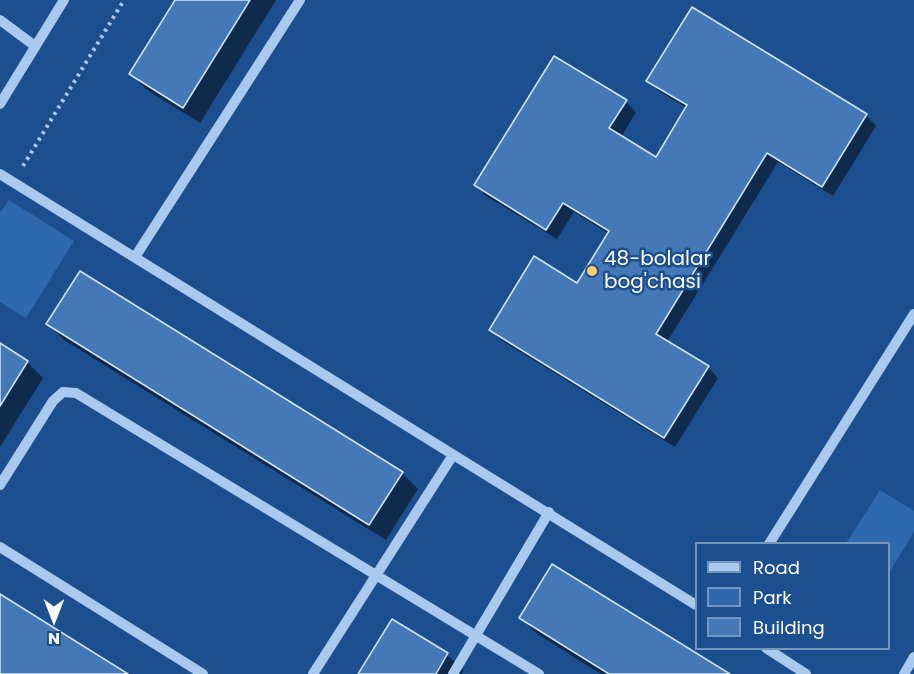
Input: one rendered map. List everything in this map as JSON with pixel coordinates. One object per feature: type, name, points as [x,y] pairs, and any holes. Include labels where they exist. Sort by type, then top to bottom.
[{"type":"street","points":[[0,104],[64,0]]},
{"type":"street","points":[[135,257],[300,0]]},
{"type":"street","points":[[0,20],[36,46]]},
{"type":"street","points":[[0,174],[695,603]]},
{"type":"street","points":[[770,542],[914,314]]},
{"type":"street","points":[[0,485],[53,401],[63,392],[76,393],[539,674]]},
{"type":"street","points":[[313,674],[453,455]]},
{"type":"street","points":[[453,674],[549,512]]},
{"type":"street","points":[[0,547],[203,674]]},
{"type":"street","points":[[769,650],[806,674]]},
{"type":"street","points":[[904,674],[914,657]]},
{"type":"path","points":[[13,182],[124,0]]},
{"type":"green space","points":[[9,200],[74,241],[26,318],[0,302],[0,213]]},
{"type":"green space","points":[[880,490],[914,511],[914,532],[890,571],[890,542],[847,542]]},
{"type":"building","points":[[175,0],[250,0],[183,108],[129,74]]},
{"type":"building","points":[[692,7],[867,114],[822,187],[767,153],[656,334],[709,366],[664,438],[489,330],[534,256],[577,283],[609,231],[563,203],[546,230],[474,185],[554,56],[627,100],[609,128],[656,157],[687,105],[646,81]]},
{"type":"building","points":[[80,271],[403,472],[369,525],[46,324]]},
{"type":"building","points":[[0,343],[28,361],[0,406]]},
{"type":"building","points":[[552,564],[730,674],[609,674],[519,618]]},
{"type":"building","points":[[0,594],[128,674],[0,674]]},
{"type":"building","points":[[392,619],[448,653],[436,674],[358,674]]},
{"type":"place","name":"48-bolalar bog'chasi","points":[[592,271]]}]
